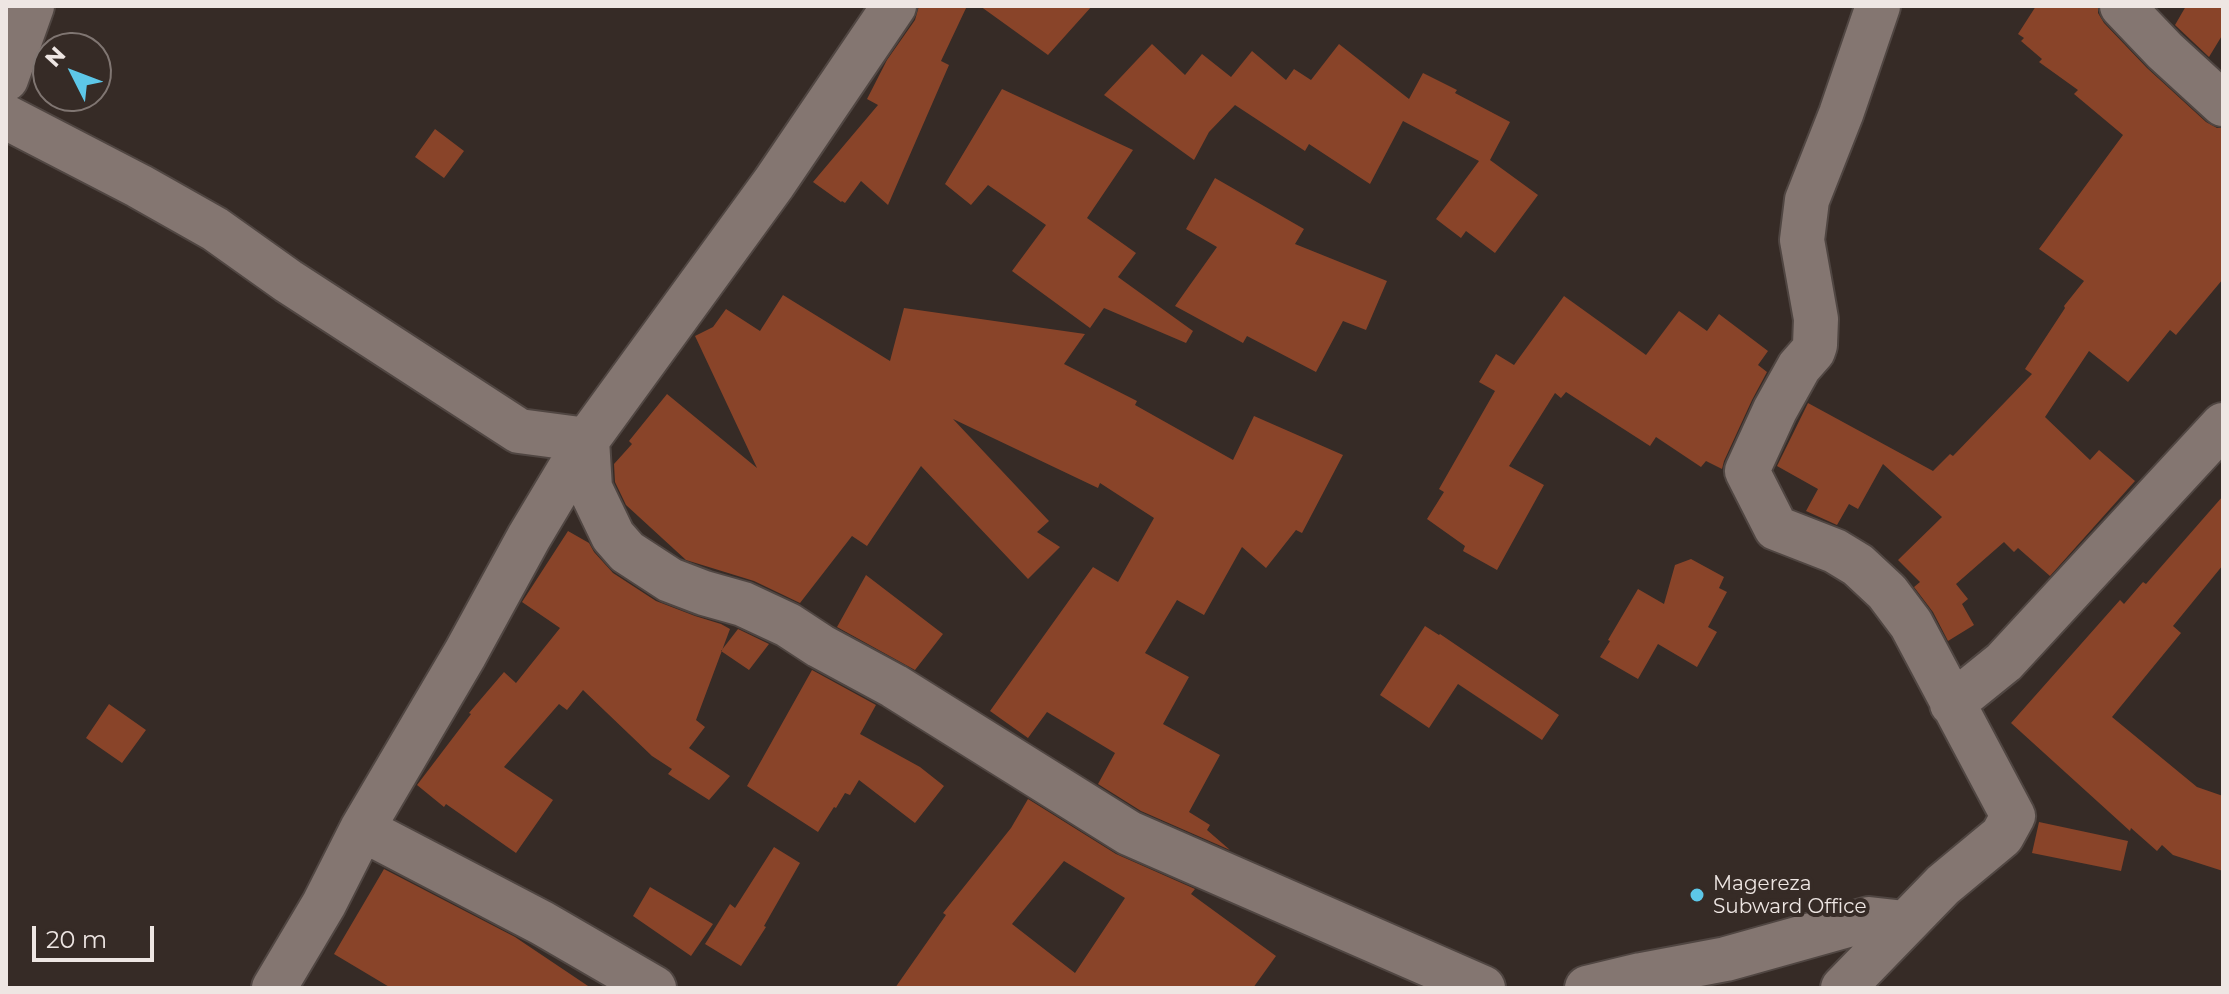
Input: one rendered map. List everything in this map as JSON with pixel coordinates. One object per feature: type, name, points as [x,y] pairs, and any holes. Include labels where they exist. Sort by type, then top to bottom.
[{"type":"street","points":[[274,988],[324,904],[362,829],[587,440],[774,183],[894,6]]},
{"type":"street","points":[[1843,988],[1943,885],[2002,836],[2013,816],[1911,624],[1887,592],[1858,565],[1835,551],[1776,528],[1747,471],[1775,410],[1815,345],[1816,319],[1802,240],[1806,209],[1812,184],[1841,114],[1878,6]]},
{"type":"street","points":[[2122,6],[2223,104]]},
{"type":"street","points":[[6,79],[28,9]]},
{"type":"street","points":[[6,117],[215,229],[288,281],[519,431],[587,440]]},
{"type":"street","points":[[1952,704],[2004,662],[2223,425]]},
{"type":"street","points":[[587,440],[590,488],[613,536],[627,552],[670,580],[743,604],[788,625],[894,686],[1129,833],[1483,988]]},
{"type":"street","points":[[362,829],[542,923],[654,988]]},
{"type":"street","points":[[1587,988],[1726,959],[1869,919],[1905,923]]},
{"type":"building","points":[[919,6],[967,6],[941,61],[949,65],[888,205],[861,181],[845,203],[841,202],[813,182],[878,105],[867,99],[887,60],[915,20]]},
{"type":"building","points":[[980,6],[1092,6],[1048,55]]},
{"type":"building","points":[[2036,6],[2098,6],[2104,23],[2147,68],[2206,122],[2223,128],[2223,279],[2176,335],[2170,330],[2128,382],[2089,351],[2045,417],[2090,460],[2099,450],[2135,481],[2050,576],[2018,548],[2014,552],[2004,542],[1956,584],[1968,599],[1962,604],[1974,625],[1948,641],[1933,612],[1914,587],[1920,582],[1898,560],[1942,517],[1883,464],[1858,509],[1849,504],[1837,525],[1806,511],[1818,489],[1777,466],[1808,403],[1933,471],[1950,454],[1953,456],[2032,374],[2025,369],[2064,306],[2084,281],[2039,249],[2123,135],[2074,94],[2078,90],[2039,62],[2042,59],[2021,41],[2024,38],[2018,34]]},
{"type":"building","points":[[2186,6],[2223,6],[2223,34],[2209,57],[2175,25]]},
{"type":"building","points":[[1152,44],[1185,75],[1202,54],[1231,77],[1252,51],[1286,80],[1294,69],[1311,80],[1339,44],[1409,99],[1423,73],[1510,122],[1490,160],[1538,195],[1495,253],[1466,231],[1461,238],[1436,219],[1479,161],[1403,121],[1370,184],[1309,144],[1305,151],[1235,105],[1209,132],[1194,160],[1104,95]]},
{"type":"building","points":[[1002,89],[1133,150],[1087,218],[1136,253],[1118,277],[1193,331],[1186,343],[1104,308],[1090,328],[1012,271],[1046,225],[988,185],[971,205],[945,184]]},
{"type":"building","points":[[435,129],[464,151],[444,178],[415,157]]},
{"type":"building","points":[[1215,178],[1304,229],[1295,244],[1387,281],[1366,330],[1343,321],[1316,372],[1247,336],[1243,343],[1175,306],[1217,247],[1186,229]]},
{"type":"building","points":[[783,295],[890,361],[904,308],[1085,334],[1064,364],[1137,401],[1135,405],[1233,460],[1254,416],[1343,455],[1302,533],[1296,530],[1266,568],[1242,547],[1204,615],[1177,600],[1145,653],[1189,677],[1163,724],[1220,755],[1189,812],[1210,825],[1207,830],[1230,850],[1141,811],[1098,784],[1115,753],[1047,712],[1028,738],[990,711],[1093,567],[1118,582],[1154,518],[1100,483],[1098,488],[953,419],[1049,521],[1037,532],[1060,547],[1028,579],[921,466],[867,546],[852,536],[800,603],[754,581],[686,560],[626,505],[615,482],[614,464],[667,394],[757,468],[695,336],[713,327],[726,309],[760,331]]},
{"type":"building","points":[[1564,296],[1646,355],[1679,311],[1707,331],[1719,314],[1768,351],[1758,365],[1767,372],[1722,469],[1706,461],[1701,467],[1656,437],[1650,446],[1566,392],[1561,398],[1555,393],[1509,466],[1544,485],[1497,570],[1463,551],[1465,546],[1427,519],[1444,492],[1439,489],[1495,391],[1479,382],[1496,354],[1514,365]]},
{"type":"building","points":[[2223,496],[2223,565],[2173,626],[2181,633],[2112,717],[2197,787],[2223,796],[2223,871],[2173,855],[2162,845],[2157,851],[2131,828],[2130,831],[2011,723],[2120,600],[2124,604],[2143,582],[2146,584]]},
{"type":"building","points":[[568,531],[589,543],[613,573],[656,601],[730,629],[696,720],[705,727],[689,748],[730,776],[709,800],[668,774],[672,769],[652,756],[583,690],[567,710],[559,704],[504,767],[553,800],[516,853],[446,804],[444,807],[417,785],[469,713],[504,672],[516,683],[560,628],[522,602]]},
{"type":"building","points":[[1691,559],[1724,577],[1719,588],[1727,592],[1708,627],[1717,632],[1697,667],[1658,644],[1638,679],[1600,657],[1638,589],[1664,604],[1675,565]]},
{"type":"building","points":[[866,575],[943,634],[915,670],[837,627]]},
{"type":"building","points":[[1425,626],[1559,715],[1542,740],[1458,684],[1429,728],[1380,695]]},
{"type":"building","points":[[738,629],[769,644],[749,670],[721,651]]},
{"type":"building","points":[[812,670],[876,705],[860,734],[920,767],[944,786],[915,823],[859,780],[850,795],[845,793],[818,832],[747,786]]},
{"type":"building","points":[[109,704],[146,730],[122,763],[86,738]]},
{"type":"building","points":[[1028,799],[1116,854],[1195,889],[1191,894],[1276,956],[1253,988],[895,988],[946,915],[943,913],[1011,828]],"holes":[[[1064,861],[1125,898],[1075,973],[1012,924]]]},
{"type":"building","points":[[2039,822],[2128,841],[2121,871],[2032,853]]},
{"type":"building","points":[[774,847],[800,863],[741,966],[705,944],[730,904],[735,908]]},
{"type":"building","points":[[384,869],[515,937],[591,988],[391,988],[334,954]]},
{"type":"building","points":[[650,887],[713,924],[691,956],[633,916]]},
{"type":"place","name":"Magereza Subward Office","points":[[1697,895]]}]
